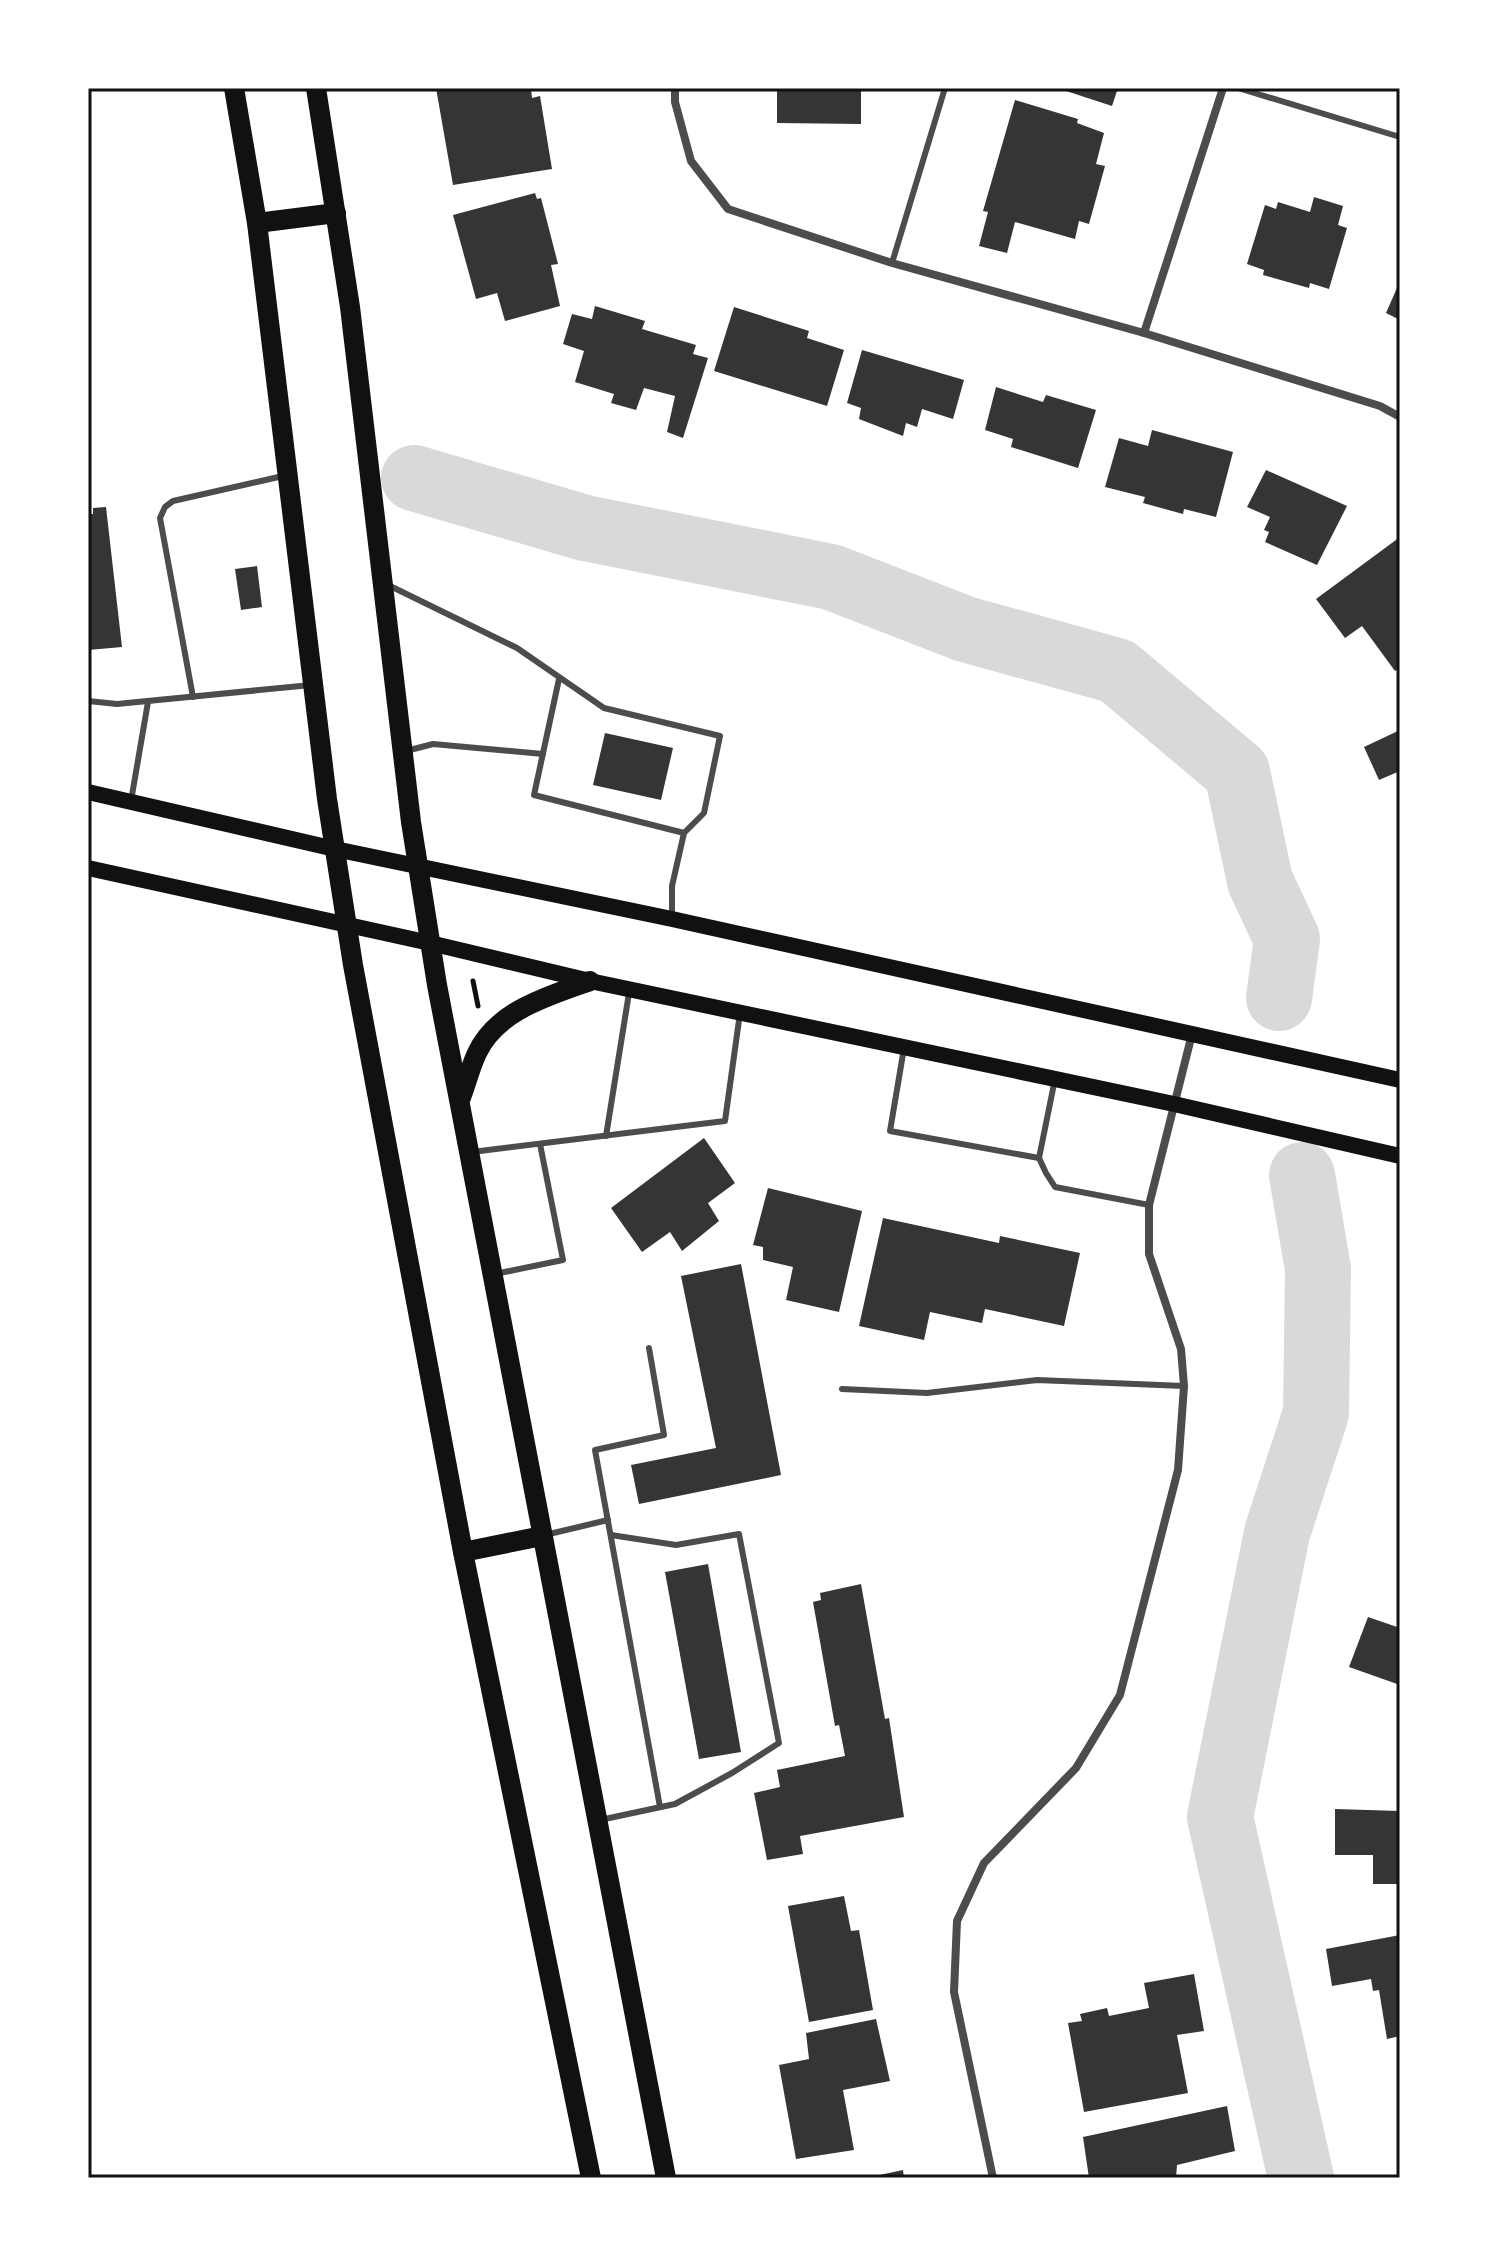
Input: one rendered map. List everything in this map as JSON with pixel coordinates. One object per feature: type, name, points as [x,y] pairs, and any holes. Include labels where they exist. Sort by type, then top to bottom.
[{"type":"main road","points":[[234,88],[257,223],[312,685],[353,965],[463,1552],[591,2178]]},
{"type":"main road","points":[[316,88],[350,307],[417,867],[459,1104],[666,2178]]},
{"type":"main road","points":[[257,223],[336,213]]},
{"type":"main road","points":[[88,792],[335,849],[672,919],[1400,1080]]},
{"type":"main road","points":[[88,868],[590,981],[1174,1104],[1400,1156]]},
{"type":"main road","points":[[459,1104],[478,1051],[500,1024],[521,1008],[590,981]]},
{"type":"main road","points":[[463,1552],[542,1536]]},
{"type":"street","points":[[675,88],[675,102],[691,161],[728,209],[892,263],[1144,333],[1380,406],[1400,417]]},
{"type":"street","points":[[1144,333],[1223,88]]},
{"type":"street","points":[[993,2178],[954,1992],[957,1921],[984,1863],[1076,1768],[1120,1695],[1178,1470],[1184,1386],[1181,1349],[1149,1254],[1149,1205],[1192,1034]]},
{"type":"lane","points":[[892,263],[945,88]]},
{"type":"lane","points":[[1238,88],[1400,137]]},
{"type":"lane","points":[[193,697],[160,518],[165,507],[173,501],[287,475]]},
{"type":"lane","points":[[383,582],[517,648],[604,708],[720,736],[704,813],[684,833],[672,886],[672,919]]},
{"type":"lane","points":[[559,679],[534,795],[684,833]]},
{"type":"lane","points":[[88,701],[117,704],[148,702],[312,685]]},
{"type":"lane","points":[[131,801],[148,702]]},
{"type":"lane","points":[[403,752],[433,744],[543,754]]},
{"type":"lane","points":[[606,1136],[629,989]]},
{"type":"lane","points":[[469,1152],[725,1121],[740,1013]]},
{"type":"lane","points":[[904,1047],[890,1131],[1039,1158]]},
{"type":"lane","points":[[1055,1079],[1039,1158],[1055,1187],[1149,1205]]},
{"type":"lane","points":[[492,1274],[563,1260],[540,1144]]},
{"type":"lane","points":[[649,1348],[664,1435],[595,1450],[660,1807]]},
{"type":"lane","points":[[842,1389],[927,1393],[1037,1380],[1184,1386]]},
{"type":"lane","points":[[542,1536],[608,1520]]},
{"type":"lane","points":[[596,1820],[675,1804],[779,1743],[739,1534],[676,1545],[611,1535]]},
{"type":"path","points":[[473,980],[479,1015]]},
{"type":"building","points":[[436,88],[531,88],[532,98],[540,96],[552,169],[453,185]]},
{"type":"building","points":[[861,88],[861,124],[777,123],[777,89]]},
{"type":"building","points":[[1057,88],[1118,88],[1112,106]]},
{"type":"building","points":[[1015,100],[1078,119],[1077,123],[1104,133],[1096,164],[1105,166],[1089,224],[1079,221],[1075,239],[1015,222],[1007,253],[979,246],[988,212],[983,211]]},
{"type":"building","points":[[535,193],[537,199],[541,198],[558,264],[551,265],[560,306],[505,321],[497,293],[476,299],[453,215]]},
{"type":"building","points":[[1314,197],[1343,206],[1338,225],[1347,228],[1329,289],[1310,283],[1309,288],[1263,275],[1264,270],[1247,264],[1265,205],[1276,209],[1278,202],[1310,212]]},
{"type":"building","points":[[1400,281],[1400,320],[1386,313]]},
{"type":"building","points":[[595,306],[645,321],[642,329],[696,345],[693,354],[708,358],[683,438],[667,432],[675,396],[644,388],[636,410],[611,403],[614,394],[575,382],[584,351],[563,344],[572,314],[592,319]]},
{"type":"building","points":[[734,307],[809,331],[807,338],[844,350],[827,406],[714,371]]},
{"type":"building","points":[[862,350],[964,380],[953,419],[922,409],[917,427],[906,423],[903,436],[859,419],[861,408],[847,403]]},
{"type":"building","points":[[996,387],[1043,402],[1046,395],[1096,410],[1078,468],[1011,447],[1013,439],[985,430]]},
{"type":"building","points":[[1152,430],[1233,452],[1216,517],[1184,509],[1183,514],[1143,503],[1145,497],[1105,487],[1119,438],[1148,446]]},
{"type":"building","points":[[1266,470],[1347,506],[1317,565],[1265,542],[1269,532],[1264,530],[1270,517],[1247,507]]},
{"type":"building","points":[[106,507],[122,647],[88,650],[88,514],[93,514],[93,508]]},
{"type":"building","points":[[1400,537],[1400,668],[1395,671],[1362,626],[1345,638],[1316,599]]},
{"type":"building","points":[[257,566],[262,607],[241,610],[235,569]]},
{"type":"building","points":[[1400,730],[1400,771],[1379,780],[1364,747]]},
{"type":"building","points":[[605,733],[673,748],[661,800],[593,785]]},
{"type":"building","points":[[704,1138],[735,1183],[708,1203],[719,1221],[682,1251],[670,1232],[642,1252],[611,1208]]},
{"type":"building","points":[[768,1188],[862,1211],[839,1312],[786,1300],[793,1267],[763,1260],[763,1247],[753,1245]]},
{"type":"building","points":[[883,1218],[999,1243],[1000,1236],[1080,1253],[1064,1326],[985,1309],[982,1323],[930,1312],[924,1340],[859,1326]]},
{"type":"building","points":[[741,1264],[781,1475],[639,1504],[631,1465],[716,1448],[681,1276]]},
{"type":"building","points":[[708,1564],[741,1752],[699,1759],[665,1572]]},
{"type":"building","points":[[861,1584],[885,1719],[889,1718],[904,1817],[800,1836],[803,1854],[767,1860],[754,1793],[780,1787],[777,1770],[845,1756],[839,1725],[835,1726],[813,1602],[821,1600],[820,1593]]},
{"type":"building","points":[[1368,1617],[1400,1628],[1400,1685],[1349,1667]]},
{"type":"building","points":[[1335,1809],[1400,1811],[1400,1884],[1373,1884],[1373,1855],[1335,1855]]},
{"type":"building","points":[[844,1896],[851,1931],[859,1930],[873,2010],[809,2022],[788,1906]]},
{"type":"building","points":[[1400,1935],[1400,2036],[1387,2039],[1379,1990],[1373,1991],[1371,1979],[1332,1986],[1326,1949]]},
{"type":"building","points":[[1194,1974],[1204,2031],[1177,2035],[1188,2093],[1084,2112],[1068,2023],[1082,2021],[1080,2014],[1107,2008],[1109,2016],[1149,2008],[1144,1983]]},
{"type":"building","points":[[876,2019],[890,2081],[843,2090],[854,2150],[796,2159],[779,2065],[809,2059],[806,2033]]},
{"type":"building","points":[[1227,2106],[1235,2151],[1177,2165],[1176,2178],[1089,2178],[1083,2137]]},
{"type":"building","points":[[903,2170],[904,2178],[870,2178],[870,2177]]},
{"type":"waterway","points":[[414,478],[585,528],[831,577],[965,629],[1117,671],[1237,772],[1260,881],[1287,939],[1279,998]]},
{"type":"waterway","points":[[1301,2178],[1220,1817],[1277,1533],[1316,1413],[1318,1269],[1302,1175]]}]
